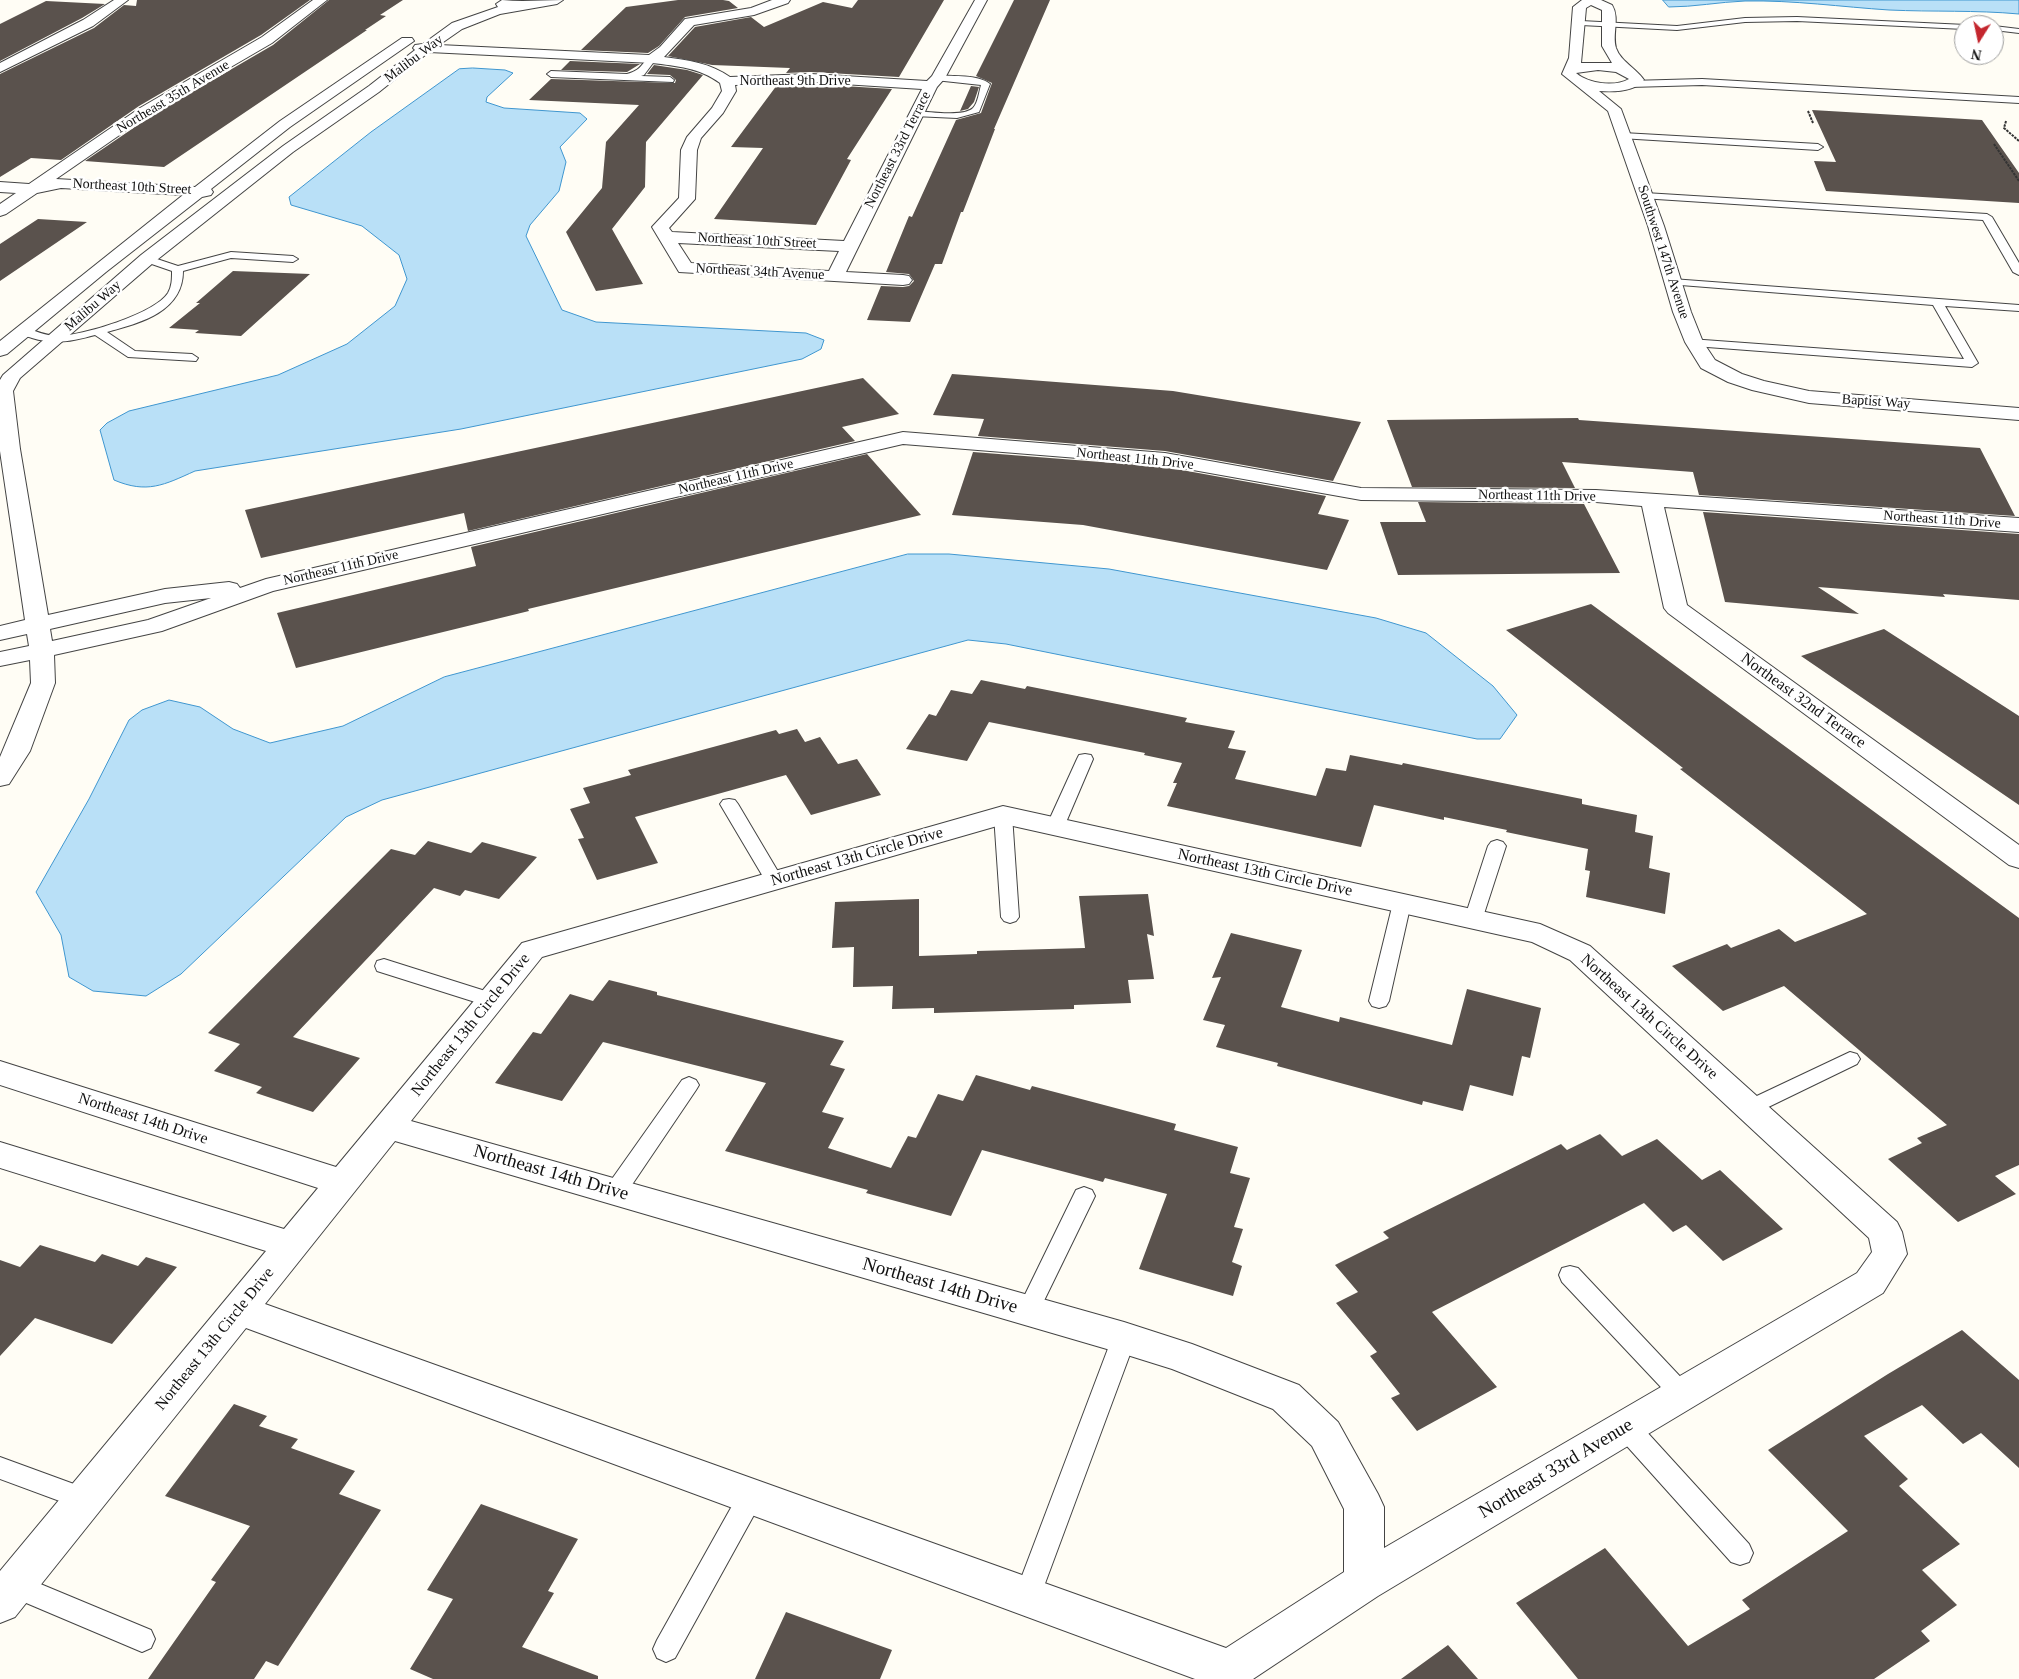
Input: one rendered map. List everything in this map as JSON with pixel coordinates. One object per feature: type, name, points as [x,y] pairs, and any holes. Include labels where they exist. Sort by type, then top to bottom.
[{"type":"street","points":[[0,68],[88,23],[122,0]]},
{"type":"street","name":"Northeast 35th Avenue","points":[[0,211],[145,110],[267,40],[321,0]]},
{"type":"street","name":"Malibu Way","points":[[494,0],[500,4],[519,6]]},
{"type":"street","name":"Malibu Way","points":[[428,35],[496,11],[557,0]]},
{"type":"street","points":[[652,60],[665,50],[690,22],[754,12],[784,0]]},
{"type":"street","name":"Northeast 33rd Terrace","points":[[835,276],[917,114],[981,0]]},
{"type":"street","points":[[1591,0],[1608,8],[1610,25],[1607,44],[1610,50],[1634,76],[1621,104],[1614,109],[1604,103],[1584,84],[1571,77],[1570,71],[1573,69],[1578,53],[1577,37],[1581,22],[1579,7],[1591,0]]},
{"type":"street","name":"Malibu Way","points":[[0,778],[17,751],[43,683],[42,651],[3,391],[13,375],[147,259],[288,149],[374,89],[428,35],[471,7]]},
{"type":"street","name":"Northeast 9th Drive","points":[[398,47],[428,35],[544,54],[690,64],[714,72],[727,81],[811,78],[934,82]]},
{"type":"street","name":"Malibu Way","points":[[0,350],[197,191],[285,124],[398,47]]},
{"type":"street","points":[[1573,69],[1593,66],[1634,76]]},
{"type":"street","points":[[1584,84],[1604,86],[1634,76]]},
{"type":"street","points":[[665,236],[660,227],[687,199],[689,150],[694,137],[718,110],[729,91],[727,81]]},
{"type":"street","name":"Southwest 147th Avenue","points":[[1614,109],[1694,342],[1708,364],[1735,378]]},
{"type":"street","name":"Northeast 10th Street","points":[[0,187],[33,189],[61,183],[232,194]]},
{"type":"street","name":"Northeast 10th Street","points":[[33,189],[45,197],[214,207]]},
{"type":"street","name":"Northeast 10th Street","points":[[665,236],[850,246]]},
{"type":"street","name":"Northeast 34th Avenue","points":[[665,236],[686,268],[903,280]]},
{"type":"street","name":"Baptist Way","points":[[1735,378],[1759,386],[1809,397],[2019,414]]},
{"type":"street","name":"Northeast 11th Drive","points":[[0,658],[42,651],[154,626],[266,586],[903,438],[1165,459],[1361,494],[1596,496],[2019,525]]},
{"type":"street","name":"Northeast 32nd Terrace","points":[[1652,500],[1676,608],[2019,859]]},
{"type":"street","name":"Northeast 11th Drive","points":[[0,633],[165,596],[266,586]]},
{"type":"street","name":"Northeast 13th Circle Drive","points":[[7,1594],[532,950],[1003,815],[1540,934],[1580,953],[1885,1232],[1890,1254]]},
{"type":"street","name":"Northeast 14th Drive","points":[[0,1073],[342,1182]]},
{"type":"street","name":"Northeast 14th Drive","points":[[388,1127],[1124,1338],[1179,1355],[1286,1397],[1325,1434],[1364,1507],[1364,1582]]},
{"type":"street","points":[[0,1155],[292,1245]]},
{"type":"street","name":"Northeast 33rd Avenue","points":[[1222,1675],[1364,1582],[1870,1283],[1890,1254]]},
{"type":"street","points":[[239,1310],[1027,1597],[1222,1675]]},
{"type":"lane","points":[[1581,22],[1610,25],[1693,27],[1745,20],[1782,19],[1954,28]]},
{"type":"lane","points":[[2004,29],[2019,31]]},
{"type":"lane","points":[[627,77],[641,74],[652,60]]},
{"type":"lane","points":[[551,74],[670,80]]},
{"type":"lane","points":[[1634,76],[1702,82],[2019,100]]},
{"type":"lane","points":[[1634,76],[1702,82]]},
{"type":"lane","points":[[917,114],[962,115],[971,113],[977,109],[986,84],[976,81],[934,82]]},
{"type":"lane","points":[[1741,84],[1766,94],[1783,97]]},
{"type":"lane","points":[[1979,108],[2019,100]]},
{"type":"lane","points":[[1623,136],[1818,147]]},
{"type":"lane","points":[[1645,196],[1986,217],[2019,272]]},
{"type":"lane","points":[[147,259],[178,269],[231,255],[293,258]]},
{"type":"lane","points":[[23,331],[53,340],[96,331],[154,312],[176,290],[180,279],[178,269]]},
{"type":"lane","points":[[1672,282],[2019,308]]},
{"type":"lane","points":[[1694,342],[1972,363],[1938,303]]},
{"type":"lane","points":[[96,331],[132,354],[192,358]]},
{"type":"lane","points":[[1055,827],[1085,759]]},
{"type":"lane","points":[[730,804],[774,880]]},
{"type":"lane","points":[[1003,815],[1010,917]]},
{"type":"lane","points":[[1473,920],[1498,846]]},
{"type":"lane","points":[[1380,1001],[1402,903]]},
{"type":"lane","points":[[384,966],[491,1000]]},
{"type":"lane","points":[[1749,1108],[1850,1059]]},
{"type":"lane","points":[[615,1192],[689,1085]]},
{"type":"lane","points":[[1028,1311],[1084,1196]]},
{"type":"lane","points":[[1570,1275],[1682,1394]]},
{"type":"lane","points":[[1027,1597],[1124,1338]]},
{"type":"lane","points":[[1626,1427],[1740,1553]]},
{"type":"lane","points":[[0,1468],[84,1500]]},
{"type":"lane","points":[[666,1648],[751,1496]]},
{"type":"lane","points":[[7,1594],[142,1640]]},
{"type":"path","points":[[1806,105],[1814,125]]},
{"type":"path","points":[[2010,118],[2005,123],[2004,128],[2019,140]]},
{"type":"path","points":[[1994,144],[2018,180]]},
{"type":"water","points":[[1663,0],[2019,0],[2019,14],[1889,10],[1763,1],[1669,7]]},
{"type":"water","points":[[459,69],[505,70],[513,73],[487,97],[486,102],[504,108],[580,113],[587,119],[560,147],[566,162],[559,191],[530,225],[526,236],[562,310],[596,322],[806,333],[824,340],[821,349],[802,359],[461,429],[195,471],[155,486],[136,486],[114,480],[100,430],[107,423],[129,411],[278,375],[347,344],[395,306],[407,279],[399,255],[362,226],[291,205],[289,197],[371,132]]},
{"type":"water","points":[[908,554],[949,554],[1109,569],[1376,618],[1426,633],[1493,686],[1517,715],[1500,739],[1477,739],[1006,644],[968,640],[382,800],[346,817],[181,974],[146,996],[93,991],[69,977],[61,935],[36,892],[89,799],[129,720],[142,710],[169,700],[200,707],[233,729],[270,743],[343,726],[444,677]]},
{"type":"building","points":[[137,0],[310,0],[261,35],[139,106],[61,160],[31,158],[0,177],[0,74],[94,28],[124,5],[136,6]]},
{"type":"building","points":[[329,0],[403,0],[380,15],[386,16],[365,30],[367,30],[164,167],[85,161],[151,116],[273,45]]},
{"type":"building","points":[[678,0],[723,0],[729,1],[738,8],[685,17],[659,46],[648,53],[581,50],[626,7]]},
{"type":"building","points":[[858,0],[944,0],[899,77],[811,72],[786,73],[790,68],[712,65],[668,56],[695,27],[751,17],[764,27],[823,2],[852,8]]},
{"type":"building","points":[[1014,0],[1050,0],[994,129],[942,264],[935,264],[910,322],[867,320],[881,286],[903,287],[909,286],[914,281],[909,274],[886,272],[909,216],[912,217],[956,120],[981,113],[992,83],[976,76]]},
{"type":"building","points":[[46,1],[105,4],[0,61],[0,24]]},
{"type":"building","points":[[570,61],[640,64],[627,72],[561,70]]},
{"type":"building","points":[[654,65],[687,70],[703,75],[646,142],[645,187],[612,229],[643,284],[596,291],[566,232],[602,188],[606,142],[639,105],[529,100],[551,79],[675,83],[676,80],[670,75],[647,74]]},
{"type":"building","points":[[811,84],[892,89],[847,159],[851,160],[816,225],[714,219],[763,148],[731,147],[777,85]]},
{"type":"building","points":[[971,86],[979,87],[974,102],[968,109],[960,111]]},
{"type":"building","points":[[1812,110],[1982,120],[2019,173],[2019,203],[1826,191],[1814,161],[1836,162]]},
{"type":"building","points":[[38,219],[87,222],[0,281],[0,244]]},
{"type":"building","points":[[233,271],[310,274],[241,336],[195,333],[199,330],[169,328],[200,303],[196,303]]},
{"type":"building","points":[[952,374],[1173,391],[1361,422],[1333,481],[1165,451],[978,436],[984,419],[933,415]]},
{"type":"building","points":[[863,378],[899,414],[842,427],[855,441],[468,531],[464,513],[261,558],[245,510]]},
{"type":"building","points":[[1578,418],[1579,420],[1980,448],[2015,516],[1699,495],[1693,472],[1562,462],[1575,488],[1412,487],[1387,420]]},
{"type":"building","points":[[973,452],[1165,467],[1326,496],[1318,514],[1349,520],[1327,570],[1083,525],[952,515]]},
{"type":"building","points":[[867,454],[921,515],[528,609],[529,611],[296,668],[277,613],[476,566],[471,547]]},
{"type":"building","points":[[1418,502],[1584,504],[1620,573],[1398,575],[1380,522],[1426,522]]},
{"type":"building","points":[[1703,512],[2019,534],[2019,600],[1943,594],[1945,597],[1818,587],[1859,614],[1725,602]]},
{"type":"building","points":[[1591,604],[2019,918],[2019,1165],[1995,1176],[2016,1194],[1958,1222],[1888,1159],[1922,1143],[1917,1138],[1947,1125],[1784,986],[1723,1011],[1672,966],[1727,944],[1731,948],[1779,929],[1795,942],[1867,914],[1680,769],[1683,768],[1506,630]]},
{"type":"building","points":[[1884,629],[2019,716],[2019,805],[1801,656]]},
{"type":"building","points":[[981,680],[1025,689],[1027,686],[1187,718],[1185,722],[1235,731],[1228,748],[1246,751],[1235,779],[1316,796],[1326,768],[1346,771],[1350,755],[1402,765],[1403,763],[1582,799],[1582,804],[1637,815],[1635,832],[1653,836],[1649,868],[1670,873],[1665,914],[1586,897],[1590,871],[1585,870],[1588,849],[1506,832],[1507,830],[1444,817],[1444,820],[1374,805],[1361,847],[1167,806],[1177,783],[1173,783],[1182,763],[1144,755],[1145,753],[989,722],[967,761],[906,749],[929,714],[936,716],[951,690],[972,694]]},
{"type":"building","points":[[797,729],[805,742],[820,737],[838,764],[857,759],[881,795],[811,815],[786,775],[635,817],[658,863],[597,880],[578,839],[584,838],[570,809],[590,803],[583,788],[631,775],[628,770],[776,730],[779,734]]},
{"type":"building","points":[[428,841],[471,853],[482,842],[537,857],[499,899],[465,890],[460,896],[434,888],[293,1037],[360,1058],[313,1112],[256,1093],[262,1087],[214,1071],[240,1044],[208,1033],[391,849],[415,855]]},
{"type":"building","points":[[1148,894],[1154,936],[1147,934],[1154,979],[1128,980],[1131,1003],[1074,1005],[1074,1009],[934,1013],[934,1008],[892,1009],[893,986],[853,987],[854,947],[832,948],[835,902],[919,899],[919,956],[977,954],[977,951],[1085,948],[1079,896]]},
{"type":"building","points":[[1231,933],[1302,950],[1281,1007],[1339,1022],[1340,1017],[1452,1045],[1467,989],[1541,1008],[1530,1058],[1522,1056],[1513,1096],[1470,1085],[1463,1111],[1423,1101],[1422,1105],[1277,1066],[1278,1063],[1216,1047],[1225,1025],[1203,1020],[1221,977],[1212,978]]},
{"type":"building","points":[[609,980],[657,992],[657,995],[844,1041],[830,1065],[845,1069],[822,1112],[844,1118],[828,1148],[891,1168],[908,1136],[916,1138],[938,1094],[963,1101],[976,1075],[1030,1090],[1032,1086],[1176,1124],[1174,1130],[1238,1147],[1230,1173],[1250,1178],[1234,1227],[1243,1229],[1232,1262],[1242,1266],[1233,1296],[1139,1269],[1167,1194],[1105,1178],[1103,1182],[982,1150],[951,1216],[866,1193],[868,1190],[725,1151],[766,1083],[603,1042],[562,1101],[495,1083],[533,1032],[541,1034],[570,994],[593,1001]]},
{"type":"building","points":[[1600,1134],[1622,1156],[1657,1139],[1702,1180],[1720,1170],[1783,1229],[1723,1261],[1686,1225],[1673,1232],[1644,1203],[1432,1312],[1497,1387],[1417,1431],[1391,1398],[1400,1394],[1370,1356],[1377,1352],[1336,1303],[1358,1292],[1335,1265],[1389,1238],[1383,1232],[1561,1144],[1567,1150]]},
{"type":"building","points":[[40,1245],[95,1262],[102,1254],[138,1266],[146,1257],[177,1267],[112,1344],[35,1318],[0,1356],[0,1260],[20,1267]]},
{"type":"building","points":[[1962,1330],[2019,1380],[2019,1468],[1981,1433],[1963,1444],[1922,1405],[1864,1436],[1908,1479],[1899,1486],[1960,1544],[1922,1570],[1957,1605],[1921,1631],[1930,1641],[1874,1679],[1578,1679],[1516,1603],[1605,1548],[1688,1646],[1750,1609],[1742,1600],[1848,1531],[1768,1450],[1888,1374]]},
{"type":"building","points":[[234,1404],[267,1416],[259,1426],[298,1439],[291,1448],[355,1471],[339,1494],[381,1510],[278,1666],[266,1661],[254,1679],[148,1679],[216,1582],[211,1580],[250,1526],[165,1496]]},
{"type":"building","points":[[481,1504],[578,1539],[548,1591],[554,1593],[522,1647],[598,1676],[598,1679],[433,1679],[410,1669],[453,1599],[427,1590]]},
{"type":"building","points":[[786,1612],[892,1650],[880,1679],[755,1679]]},
{"type":"building","points":[[1448,1645],[1478,1679],[1401,1679]]}]
